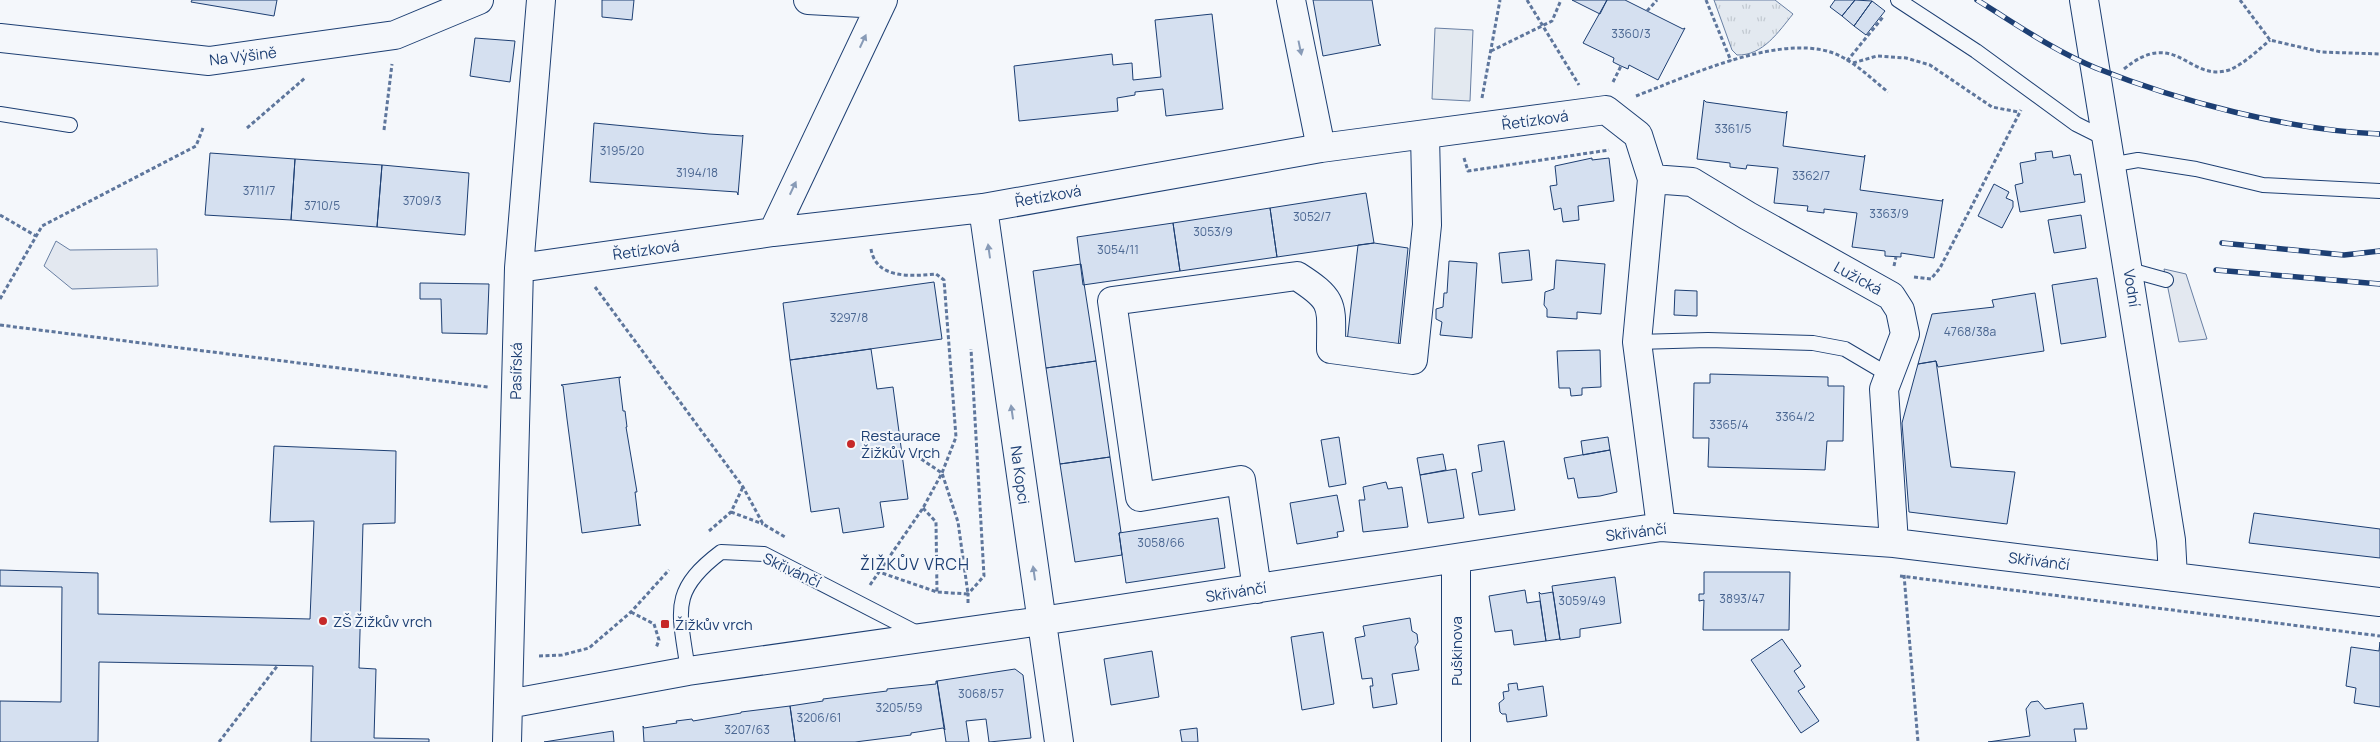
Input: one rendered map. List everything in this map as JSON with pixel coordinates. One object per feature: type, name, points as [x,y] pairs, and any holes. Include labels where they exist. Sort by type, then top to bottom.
[{"type":"street","name":"Na Výšině","points":[[0,38],[209,62],[395,35],[479,0]]},
{"type":"street","name":"Pasířská","points":[[507,742],[519,268],[541,0]]},
{"type":"street","points":[[773,232],[882,2],[808,0]]},
{"type":"street","points":[[1291,0],[1321,148]]},
{"type":"street","name":"Vodní","points":[[2084,0],[2108,152],[2130,270],[2171,540],[2173,577]]},
{"type":"street","name":"Řetízková","points":[[519,268],[773,232],[983,208],[1321,148],[1425,147],[1477,128],[1606,110],[1638,135],[1652,179]]},
{"type":"street","points":[[1257,589],[1241,480],[1140,497],[1112,301],[1297,276],[1316,288],[1331,306],[1331,348],[1413,360],[1417,338],[1427,226],[1425,147]]},
{"type":"street","points":[[1652,179],[1637,342],[1661,527]]},
{"type":"street","name":"Lužická","points":[[1652,179],[1692,182],[1748,216],[1891,296],[1900,310],[1905,334],[1884,389],[1894,543]]},
{"type":"street","name":"Na Kopci","points":[[983,208],[1059,742]]},
{"type":"street","name":"Skřivánčí","points":[[508,704],[688,671],[1041,621],[1661,527],[1894,543],[2380,602]]},
{"type":"street","name":"Puškinova","points":[[1456,559],[1456,742]]},
{"type":"lane","points":[[1898,0],[1976,51],[2076,124],[2108,152],[2138,160],[2196,169],[2263,185],[2380,191]]},
{"type":"lane","points":[[0,114],[70,125]]},
{"type":"lane","points":[[2130,270],[2166,280]]},
{"type":"lane","points":[[1637,342],[1708,340],[1814,344],[1845,349],[1889,375]]},
{"type":"lane","name":"Skřivánčí","points":[[688,671],[681,613],[683,592],[700,568],[721,552],[764,554],[926,638]]},
{"type":"path","points":[[1477,128],[1500,0]]},
{"type":"path","points":[[1527,0],[1596,112]]},
{"type":"path","points":[[1491,51],[1552,21],[1561,0]]},
{"type":"path","points":[[1647,11],[1656,0]]},
{"type":"path","points":[[1706,0],[1731,61]]},
{"type":"path","points":[[2240,0],[2270,40],[2322,52],[2380,54]]},
{"type":"path","points":[[1847,61],[1885,14]]},
{"type":"path","points":[[384,130],[395,35]]},
{"type":"path","points":[[2124,68],[2140,56],[2157,51],[2209,71],[2228,70],[2248,58],[2270,40]]},
{"type":"path","points":[[1633,97],[1731,61],[1769,50],[1804,48],[1841,56],[1888,92]]},
{"type":"path","points":[[1852,64],[1877,56],[1906,58],[1946,74],[1992,107],[2020,112]]},
{"type":"path","points":[[247,128],[312,72]]},
{"type":"path","points":[[1912,277],[1931,279],[1940,268],[2023,107]]},
{"type":"path","points":[[0,299],[42,226],[196,146],[202,128]]},
{"type":"path","points":[[1425,147],[1462,153],[1468,171],[1611,149]]},
{"type":"path","points":[[0,215],[36,236]]},
{"type":"path","points":[[861,581],[869,586],[923,508],[942,473],[956,437],[944,280],[936,274],[898,275],[881,268],[872,256],[870,242]]},
{"type":"path","points":[[587,286],[604,285]]},
{"type":"path","points":[[595,286],[743,486],[762,524]]},
{"type":"path","points":[[0,325],[516,390]]},
{"type":"path","points":[[968,594],[984,576],[971,341]]},
{"type":"path","points":[[915,455],[942,473],[958,522],[968,594],[970,631]]},
{"type":"path","points":[[705,534],[731,512],[743,486]]},
{"type":"path","points":[[923,508],[936,522],[937,592]]},
{"type":"path","points":[[731,512],[762,524],[787,538]]},
{"type":"path","points":[[536,652],[540,658],[589,648],[630,612],[674,566]]},
{"type":"path","points":[[879,572],[937,592],[968,594]]},
{"type":"path","points":[[1895,575],[2380,636]]},
{"type":"path","points":[[1904,576],[1918,742]]},
{"type":"path","points":[[219,742],[278,666]]},
{"type":"green space","points":[[1714,0],[1775,0],[1793,14],[1776,35],[1762,47],[1746,54],[1737,55],[1732,50]]},
{"type":"green space","points":[[1435,28],[1473,30],[1470,101],[1432,99]]},
{"type":"shaded area","points":[[56,241],[70,250],[157,249],[158,286],[72,289],[44,266]]},
{"type":"shaded area","points":[[2164,269],[2186,274],[2207,339],[2179,342]]},
{"type":"building","points":[[192,0],[277,0],[274,16],[191,2]]},
{"type":"building","points":[[602,0],[634,0],[632,20],[602,17]]},
{"type":"building","points":[[1313,0],[1372,0],[1379,44],[1381,45],[1323,56]]},
{"type":"building","points":[[1572,0],[1607,0],[1600,14]]},
{"type":"building","points":[[1607,0],[1625,0],[1683,29],[1685,28],[1658,80],[1629,65],[1628,69],[1621,66],[1613,62],[1614,58],[1583,43]]},
{"type":"building","points":[[1835,0],[1855,0],[1842,16],[1830,7]]},
{"type":"building","points":[[1855,0],[1872,1],[1854,26],[1842,16]]},
{"type":"building","points":[[1872,1],[1885,11],[1866,35],[1854,26]]},
{"type":"building","points":[[1212,14],[1223,109],[1166,116],[1163,89],[1135,92],[1135,95],[1117,98],[1118,111],[1019,121],[1014,66],[1112,54],[1113,65],[1132,63],[1133,80],[1161,77],[1155,20]]},
{"type":"building","points":[[475,38],[515,41],[510,82],[470,76]]},
{"type":"building","points":[[1704,100],[1706,102],[1786,113],[1787,111],[1783,146],[1864,157],[1865,155],[1860,190],[1942,201],[1943,199],[1934,258],[1901,253],[1901,257],[1885,256],[1885,251],[1852,247],[1857,213],[1824,209],[1824,213],[1807,211],[1808,206],[1774,203],[1778,168],[1747,165],[1746,169],[1730,167],[1730,163],[1697,159]]},
{"type":"building","points":[[594,123],[709,134],[743,135],[738,195],[737,192],[590,182]]},
{"type":"building","points":[[2052,151],[2053,158],[2070,155],[2074,175],[2081,174],[2085,202],[2020,212],[2015,185],[2023,183],[2020,163],[2036,160],[2035,153]]},
{"type":"building","points":[[210,153],[295,159],[291,220],[205,215]]},
{"type":"building","points":[[1592,158],[1592,160],[1609,158],[1614,201],[1578,206],[1579,220],[1563,222],[1561,208],[1554,210],[1550,186],[1557,185],[1555,166]]},
{"type":"building","points":[[295,159],[382,165],[377,227],[291,220]]},
{"type":"building","points":[[382,165],[469,173],[465,235],[377,227]]},
{"type":"building","points":[[1994,184],[2009,192],[2006,198],[2013,201],[2013,207],[2002,228],[1978,216]]},
{"type":"building","points":[[1366,193],[1374,243],[1277,257],[1270,208]]},
{"type":"building","points":[[1270,208],[1277,257],[1180,271],[1173,223]]},
{"type":"building","points":[[2081,215],[2086,248],[2054,253],[2048,220]]},
{"type":"building","points":[[1173,223],[1180,271],[1083,285],[1077,237]]},
{"type":"building","points":[[1374,243],[1408,248],[1398,347],[1347,342],[1358,245]]},
{"type":"building","points":[[1529,250],[1532,280],[1502,283],[1499,253]]},
{"type":"building","points":[[1556,260],[1605,264],[1601,314],[1577,312],[1577,319],[1547,317],[1547,309],[1544,305],[1545,292],[1554,289]]},
{"type":"building","points":[[1449,261],[1477,263],[1472,338],[1440,335],[1442,322],[1436,319],[1436,309],[1443,307],[1444,293],[1447,293]]},
{"type":"building","points":[[1081,264],[1096,361],[1046,368],[1033,271]]},
{"type":"building","points":[[2097,278],[2106,337],[2061,344],[2052,285]]},
{"type":"building","points":[[934,282],[942,339],[790,360],[783,303]]},
{"type":"building","points":[[420,283],[489,284],[487,334],[442,333],[441,299],[420,299]]},
{"type":"building","points":[[1675,290],[1697,291],[1697,316],[1674,315]]},
{"type":"building","points":[[2035,293],[2044,351],[1938,367],[1936,361],[1918,364],[1932,314],[1994,307],[1992,300]]},
{"type":"building","name":"Restaurace Žižkův Vrch","points":[[871,349],[877,389],[893,387],[908,499],[880,502],[884,527],[843,533],[839,508],[811,512],[790,360]]},
{"type":"building","points":[[1600,350],[1601,387],[1582,388],[1582,395],[1571,396],[1570,388],[1559,388],[1557,351]]},
{"type":"building","points":[[1096,361],[1110,457],[1060,464],[1046,368]]},
{"type":"building","points":[[1936,361],[1951,467],[2015,472],[2007,524],[1909,512],[1902,423],[1918,364]]},
{"type":"building","points":[[1710,374],[1828,377],[1828,386],[1844,386],[1843,441],[1827,441],[1825,470],[1708,467],[1709,438],[1693,438],[1694,383],[1710,383]]},
{"type":"building","points":[[621,377],[619,378],[623,411],[625,411],[637,492],[635,492],[639,525],[641,525],[582,533],[563,386],[561,385]]},
{"type":"building","points":[[1339,437],[1346,484],[1329,487],[1321,440]]},
{"type":"building","points":[[1608,437],[1610,450],[1583,455],[1581,441]]},
{"type":"building","points":[[1504,441],[1515,510],[1479,515],[1472,473],[1482,471],[1478,445]]},
{"type":"building","points":[[274,446],[396,451],[395,523],[363,524],[359,668],[376,669],[374,738],[429,739],[429,742],[311,742],[313,666],[99,662],[98,742],[0,742],[0,701],[61,702],[62,587],[0,586],[0,570],[98,573],[98,614],[310,619],[314,521],[270,522]]},
{"type":"building","points":[[1610,450],[1617,492],[1578,498],[1574,478],[1568,479],[1564,458]]},
{"type":"building","points":[[1443,454],[1446,470],[1420,475],[1417,458]]},
{"type":"building","points":[[1110,457],[1121,532],[1119,533],[1122,555],[1075,562],[1060,464]]},
{"type":"building","points":[[1456,469],[1464,518],[1428,523],[1420,475]]},
{"type":"building","points":[[1386,482],[1388,489],[1402,487],[1408,527],[1363,532],[1359,500],[1365,500],[1363,487]]},
{"type":"building","points":[[1337,495],[1344,531],[1337,532],[1338,537],[1297,544],[1290,503]]},
{"type":"building","points":[[2254,513],[2380,529],[2380,558],[2249,543]]},
{"type":"building","points":[[1218,518],[1225,568],[1126,583],[1119,533]]},
{"type":"building","points":[[1704,572],[1790,572],[1789,630],[1703,630],[1704,600],[1699,601],[1699,594],[1704,594]]},
{"type":"building","points":[[1615,577],[1621,623],[1580,629],[1580,637],[1560,640],[1552,586]]},
{"type":"building","points":[[1525,590],[1527,603],[1540,601],[1546,641],[1514,645],[1512,630],[1495,632],[1489,596]]},
{"type":"building","points":[[1539,592],[1541,594],[1553,592],[1560,639],[1546,641]]},
{"type":"building","points":[[1410,618],[1412,631],[1417,634],[1418,642],[1415,647],[1419,670],[1392,674],[1397,704],[1373,708],[1370,686],[1373,686],[1372,678],[1362,679],[1355,638],[1365,636],[1363,626]]},
{"type":"building","points":[[1323,632],[1334,704],[1302,710],[1291,637]]},
{"type":"building","points":[[1782,639],[1801,666],[1794,671],[1805,687],[1798,691],[1819,721],[1801,733],[1751,660]]},
{"type":"building","points":[[2380,642],[2380,707],[2354,703],[2356,688],[2346,686],[2351,647],[2379,651]]},
{"type":"building","points":[[1152,651],[1159,697],[1111,705],[1104,659]]},
{"type":"building","points":[[1015,669],[1023,675],[1031,738],[989,742],[986,719],[966,721],[969,742],[946,742],[937,681]]},
{"type":"building","points":[[936,681],[945,730],[943,728],[911,733],[911,735],[855,742],[795,742],[790,706],[823,701],[823,699],[887,691],[887,689],[936,684]]},
{"type":"building","points":[[1517,683],[1518,690],[1543,686],[1547,716],[1507,722],[1506,714],[1500,712],[1499,703],[1504,699],[1503,692],[1509,691],[1508,684]]},
{"type":"building","points":[[2038,701],[2045,709],[2083,703],[2087,729],[2074,729],[2076,742],[1988,742],[2030,736],[2026,709],[2031,702]]},
{"type":"building","points":[[790,706],[795,742],[644,742],[643,726],[644,728],[677,723],[676,721],[692,719],[693,721],[741,712]]},
{"type":"building","points":[[1197,728],[1198,742],[1182,742],[1180,730]]},
{"type":"building","points":[[613,731],[614,742],[544,742]]},
{"type":"railway","points":[[1977,0],[2065,54],[2096,68],[2163,92],[2199,103],[2272,120],[2309,127],[2380,134]]},
{"type":"railway","points":[[2222,243],[2344,255],[2380,251]]},
{"type":"railway","points":[[2216,270],[2380,284]]},
{"type":"place","name":"Restaurace Žižkův Vrch","points":[[851,444]]},
{"type":"place","name":"ZŠ Žižkův vrch","points":[[323,621]]},
{"type":"place","name":"Žižkův vrch","points":[[665,624]]},
{"type":"district","name":"ŽIŽKŮV VRCH","points":[[915,564]]}]
